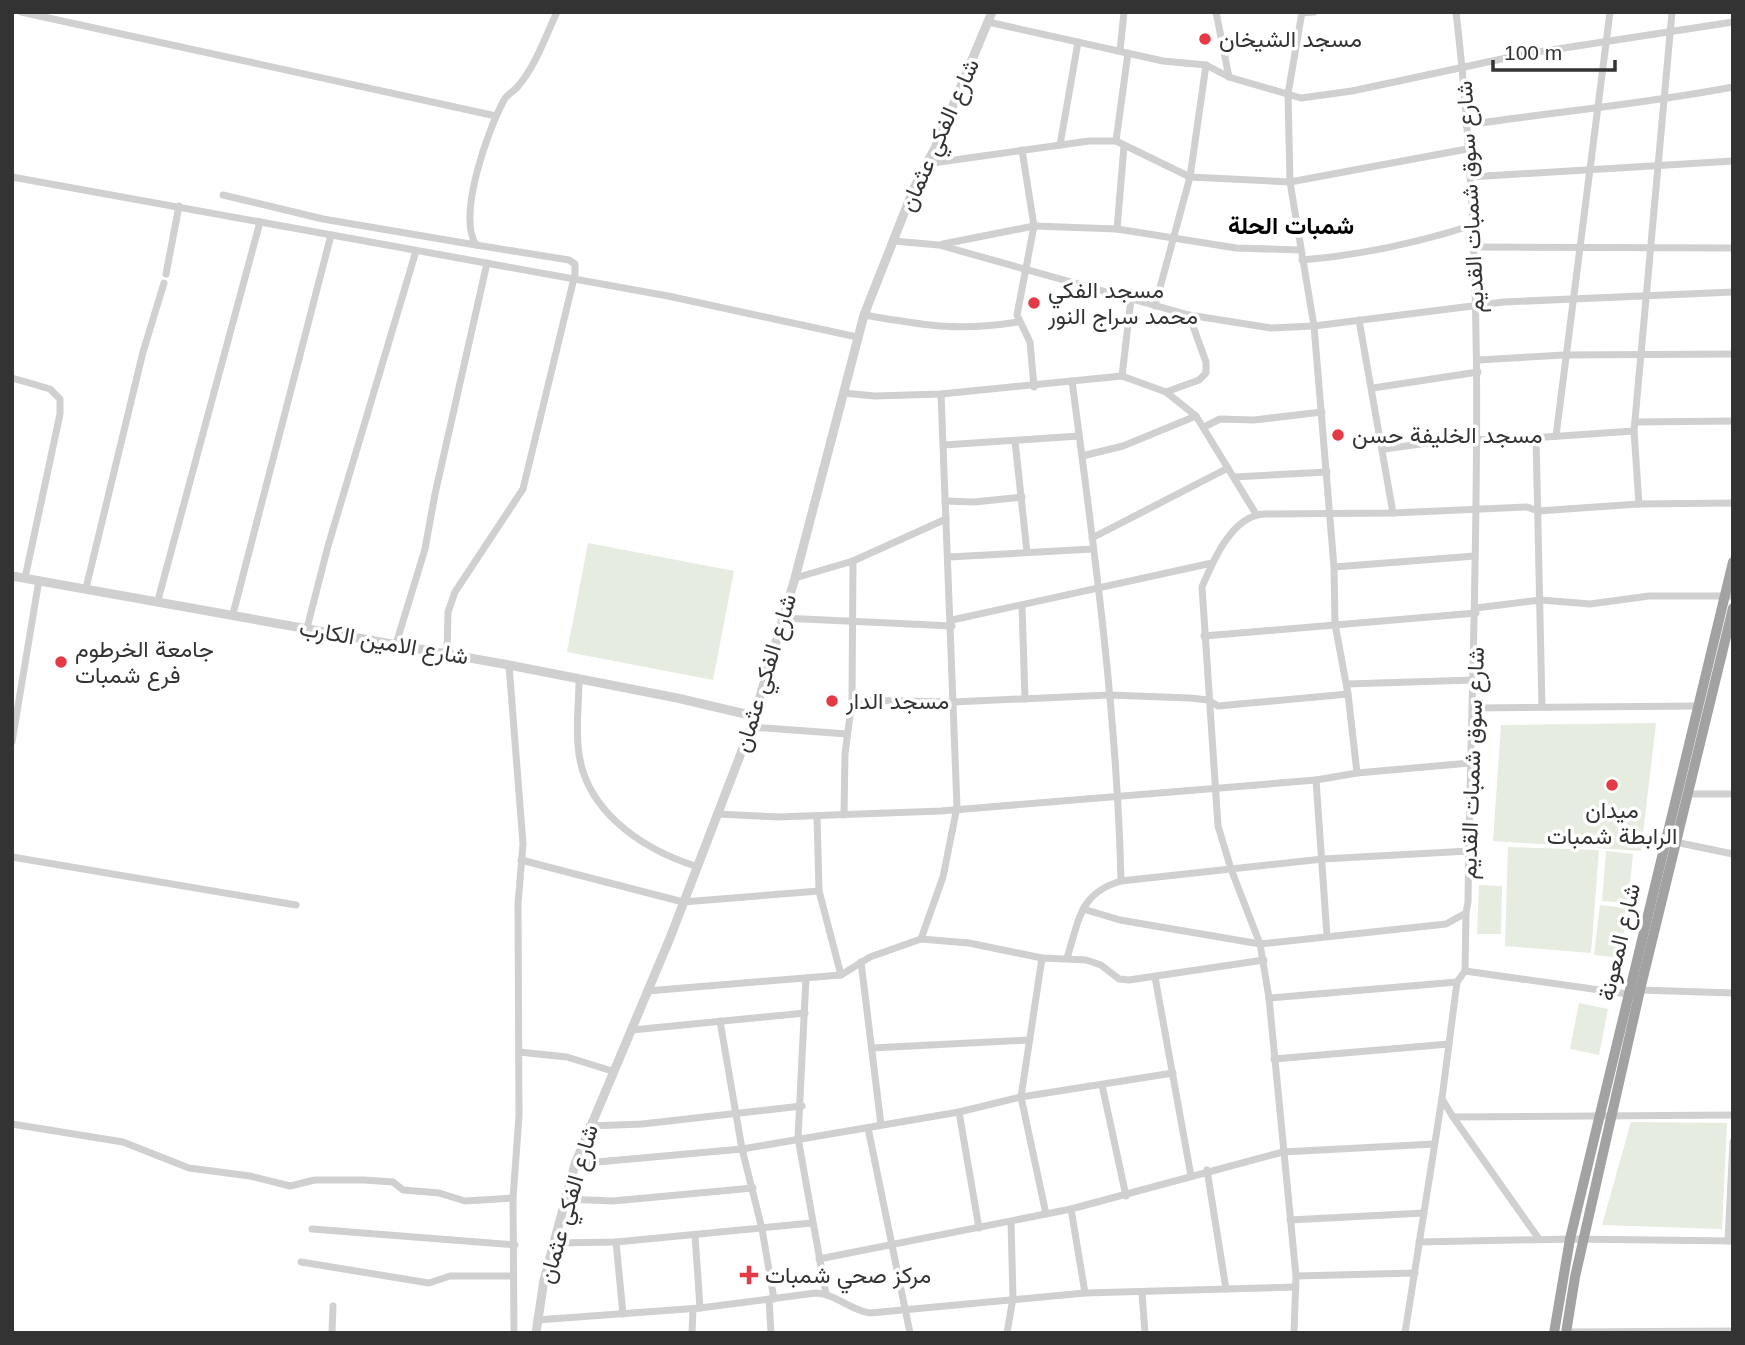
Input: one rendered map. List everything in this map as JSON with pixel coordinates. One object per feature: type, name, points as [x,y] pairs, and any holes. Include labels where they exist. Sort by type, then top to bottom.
[{"type":"highway","name":"شارع المعونة","points":[[1562,1332],[1584,1239],[1628,994],[1697,706],[1728,595],[1733,562]]},
{"type":"highway","name":"شارع المعونة","points":[[1562,1332],[1570,1239],[1640,990],[1733,608]]},
{"type":"street","points":[[21,12],[496,116]]},
{"type":"street","points":[[476,246],[469,222],[473,193],[496,116],[507,96],[520,84],[557,12]]},
{"type":"street","name":"شارع الفكي عثمان","points":[[536,1333],[553,1243],[575,1164],[648,991],[751,727],[864,315],[992,12]]},
{"type":"street","points":[[1116,141],[1124,52],[1124,12]]},
{"type":"street","points":[[1216,12],[1229,77]]},
{"type":"street","points":[[1314,12],[1301,13],[1288,94],[1290,182],[1314,326],[1334,567],[1335,624],[1347,684],[1357,773]]},
{"type":"street","name":"شارع سوق شمبات القديم","points":[[1083,909],[1120,920],[1260,944],[1446,924],[1466,913],[1474,708],[1474,510],[1478,360],[1476,247],[1463,69],[1456,12]]},
{"type":"street","points":[[1556,436],[1564,355],[1610,12]]},
{"type":"street","points":[[1639,504],[1635,426],[1662,100],[1672,12]]},
{"type":"street","points":[[988,22],[1124,52],[1206,65],[1229,77],[1301,98],[1352,91],[1525,54],[1733,22]]},
{"type":"street","points":[[1060,145],[1078,42]]},
{"type":"street","points":[[1155,306],[1190,177],[1206,65]]},
{"type":"street","points":[[1466,125],[1598,106],[1662,100],[1733,88]]},
{"type":"street","points":[[926,164],[1060,145],[1116,141],[1190,177],[1290,182],[1468,149]]},
{"type":"street","points":[[1117,229],[1124,146]]},
{"type":"street","points":[[1022,150],[1034,226],[1017,306],[1018,322],[1031,342],[1034,387]]},
{"type":"street","points":[[1470,177],[1733,161]]},
{"type":"street","points":[[12,177],[774,317],[857,337]]},
{"type":"street","points":[[223,195],[274,209],[569,260],[575,264],[523,489],[455,592],[448,612],[447,654]]},
{"type":"street","points":[[166,274],[179,206]]},
{"type":"street","points":[[158,600],[260,222]]},
{"type":"street","points":[[1302,260],[1342,257],[1411,243],[1473,225]]},
{"type":"street","points":[[939,245],[1034,226],[1117,229],[1236,248],[1300,250]]},
{"type":"street","points":[[233,614],[331,235]]},
{"type":"street","points":[[893,241],[939,245],[1189,315],[1249,326],[1314,326],[1477,305],[1572,298],[1733,292]]},
{"type":"street","points":[[1476,247],[1733,248]]},
{"type":"street","points":[[307,628],[328,546],[416,251]]},
{"type":"street","points":[[396,645],[425,549],[487,263]]},
{"type":"street","points":[[86,588],[143,352],[164,283]]},
{"type":"street","points":[[1122,376],[1131,299]]},
{"type":"street","points":[[864,315],[944,329],[976,329],[1018,322]]},
{"type":"street","points":[[1166,392],[1199,380],[1206,373],[1206,362],[1189,315]]},
{"type":"street","points":[[1359,320],[1384,449],[1393,513]]},
{"type":"street","points":[[1478,360],[1564,355],[1733,354]]},
{"type":"street","points":[[1373,388],[1478,372]]},
{"type":"street","points":[[843,393],[876,397],[941,394],[1034,387],[1122,376],[1166,392],[1196,416],[1256,514]]},
{"type":"street","points":[[12,378],[56,392],[61,407],[25,578]]},
{"type":"street","points":[[1072,381],[1098,590],[1119,795],[1121,881]]},
{"type":"street","points":[[921,939],[943,877],[957,807],[952,623],[941,394]]},
{"type":"street","points":[[1204,427],[1220,419],[1254,420],[1322,412]]},
{"type":"street","points":[[1082,456],[1123,446],[1196,416]]},
{"type":"street","points":[[1384,449],[1475,438],[1536,438],[1635,426],[1733,421]]},
{"type":"street","points":[[944,445],[1079,436]]},
{"type":"street","points":[[1536,438],[1542,707]]},
{"type":"street","points":[[1015,441],[1027,552]]},
{"type":"street","points":[[1092,538],[1228,468]]},
{"type":"street","points":[[1234,477],[1327,472]]},
{"type":"street","points":[[945,501],[974,502],[1021,497]]},
{"type":"street","points":[[1294,1333],[1296,1276],[1264,960],[1218,826],[1213,788],[1202,587],[1212,563],[1242,522],[1256,514],[1393,513],[1527,507],[1538,511],[1639,504],[1733,503]]},
{"type":"street","points":[[794,578],[853,561],[946,519]]},
{"type":"street","points":[[949,557],[1093,549]]},
{"type":"street","points":[[1334,567],[1475,556]]},
{"type":"street","points":[[844,815],[847,734],[852,700],[853,561]]},
{"type":"street","points":[[782,618],[853,623],[952,623],[1212,563]]},
{"type":"street","name":"شارع الامين الكارب","points":[[12,576],[158,600],[509,665],[754,716]]},
{"type":"street","points":[[12,742],[39,580]]},
{"type":"street","points":[[1205,636],[1476,611],[1541,600],[1590,604],[1649,596],[1728,595]]},
{"type":"street","points":[[1021,606],[1025,699]]},
{"type":"street","points":[[509,665],[522,822],[519,1116],[513,1198],[514,1333]]},
{"type":"street","points":[[579,679],[578,744],[586,780],[594,795],[630,833],[664,856],[695,866]]},
{"type":"street","points":[[1347,684],[1474,680]]},
{"type":"street","points":[[852,700],[953,702],[1109,695],[1208,700],[1218,705],[1348,694]]},
{"type":"street","points":[[1474,708],[1697,706]]},
{"type":"street","points":[[751,727],[847,734]]},
{"type":"street","points":[[717,814],[817,816],[942,811],[957,807],[1029,804],[1315,780],[1357,773],[1470,763]]},
{"type":"street","points":[[1315,780],[1327,936]]},
{"type":"street","points":[[1688,793],[1733,794]]},
{"type":"street","points":[[817,816],[819,891],[841,975]]},
{"type":"street","points":[[1675,842],[1733,854]]},
{"type":"street","points":[[1067,958],[1083,909],[1095,892],[1121,881],[1323,859],[1469,851]]},
{"type":"street","points":[[12,857],[296,905]]},
{"type":"street","points":[[521,860],[683,902],[819,891]]},
{"type":"street","points":[[1405,1333],[1442,1098],[1457,982],[1465,971],[1466,913]]},
{"type":"street","points":[[648,991],[841,975],[862,962],[921,939],[969,943],[1042,958],[1067,958],[1101,964],[1122,979],[1155,977],[1264,960]]},
{"type":"street","points":[[1042,958],[1021,1097],[1046,1214]]},
{"type":"street","points":[[862,962],[881,1125]]},
{"type":"street","points":[[1465,971],[1628,994],[1640,990],[1733,993]]},
{"type":"street","points":[[1155,977],[1191,1176]]},
{"type":"street","points":[[806,978],[799,1138],[826,1294]]},
{"type":"street","points":[[1269,998],[1457,982]]},
{"type":"street","points":[[632,1030],[805,1013]]},
{"type":"street","points":[[720,1021],[742,1149],[762,1229],[771,1299],[771,1333]]},
{"type":"street","points":[[872,1048],[1029,1040]]},
{"type":"street","points":[[1274,1059],[1449,1044]]},
{"type":"street","points":[[519,1052],[567,1057],[612,1071]]},
{"type":"street","points":[[575,1164],[742,1149],[958,1112],[1021,1097],[1173,1073]]},
{"type":"street","points":[[1102,1085],[1126,1196]]},
{"type":"street","points":[[1442,1098],[1539,1239]]},
{"type":"street","points":[[589,1126],[642,1124],[802,1106]]},
{"type":"street","points":[[958,1112],[979,1228]]},
{"type":"street","points":[[1453,1117],[1733,1115]]},
{"type":"street","points":[[12,1124],[124,1142],[189,1168],[250,1176],[290,1186],[315,1180],[364,1180],[394,1182],[403,1190],[439,1193],[468,1202],[513,1198]]},
{"type":"street","points":[[868,1128],[910,1333]]},
{"type":"street","points":[[1419,1242],[1539,1239],[1730,1241],[1733,1142]]},
{"type":"street","points":[[818,1259],[1071,1209],[1126,1196],[1207,1170],[1283,1152],[1434,1144]]},
{"type":"street","points":[[1207,1170],[1226,1289]]},
{"type":"street","points":[[564,1199],[613,1201],[753,1188]]},
{"type":"street","points":[[1071,1209],[1086,1293]]},
{"type":"street","points":[[1290,1220],[1424,1213]]},
{"type":"street","points":[[1007,1333],[1013,1298],[1011,1222]]},
{"type":"street","points":[[553,1243],[616,1242],[695,1236],[812,1223]]},
{"type":"street","points":[[312,1229],[515,1245]]},
{"type":"street","points":[[692,1333],[697,1308],[695,1236]]},
{"type":"street","points":[[616,1242],[623,1314]]},
{"type":"street","points":[[302,1262],[429,1283],[450,1276],[513,1276]]},
{"type":"street","points":[[1296,1276],[1415,1273]]},
{"type":"street","points":[[537,1320],[697,1308],[826,1294],[860,1311],[907,1310],[1086,1293],[1296,1287]]},
{"type":"street","points":[[1142,1293],[1145,1333]]},
{"type":"street","points":[[332,1333],[333,1306]]},
{"type":"street","points":[[1562,1332],[1733,1331]]},
{"type":"shaded area","points":[[588,543],[734,571],[713,680],[567,652]]},
{"type":"shaded area","points":[[1656,723],[1641,851],[1493,841],[1501,725]]},
{"type":"shaded area","points":[[1508,847],[1599,850],[1591,953],[1505,946]]},
{"type":"shaded area","points":[[1606,851],[1633,854],[1628,903],[1602,901]]},
{"type":"shaded area","points":[[1479,885],[1502,886],[1501,934],[1477,934]]},
{"type":"shaded area","points":[[1600,905],[1627,908],[1621,958],[1594,955]]},
{"type":"shaded area","points":[[1579,1003],[1608,1009],[1599,1055],[1570,1049]]},
{"type":"shaded area","points":[[1631,1122],[1727,1123],[1722,1229],[1602,1225]]},
{"type":"place","name":"مسجد الشيخان","points":[[1205,39]]},
{"type":"place","name":"مسجد الفكي محمد سراج النور","points":[[1034,303]]},
{"type":"place","name":"مسجد الخليفة حسن","points":[[1338,435]]},
{"type":"place","name":"جامعة الخرطوم فرع شمبات","points":[[61,662]]},
{"type":"place","name":"مسجد الدار","points":[[832,701]]},
{"type":"place","name":"ميدان الرابطة شمبات","points":[[1612,785]]},
{"type":"place","name":"مركز صحي شمبات","points":[[749,1275]]},
{"type":"district","name":"شمبات الحلة","points":[[1291,225]]}]
